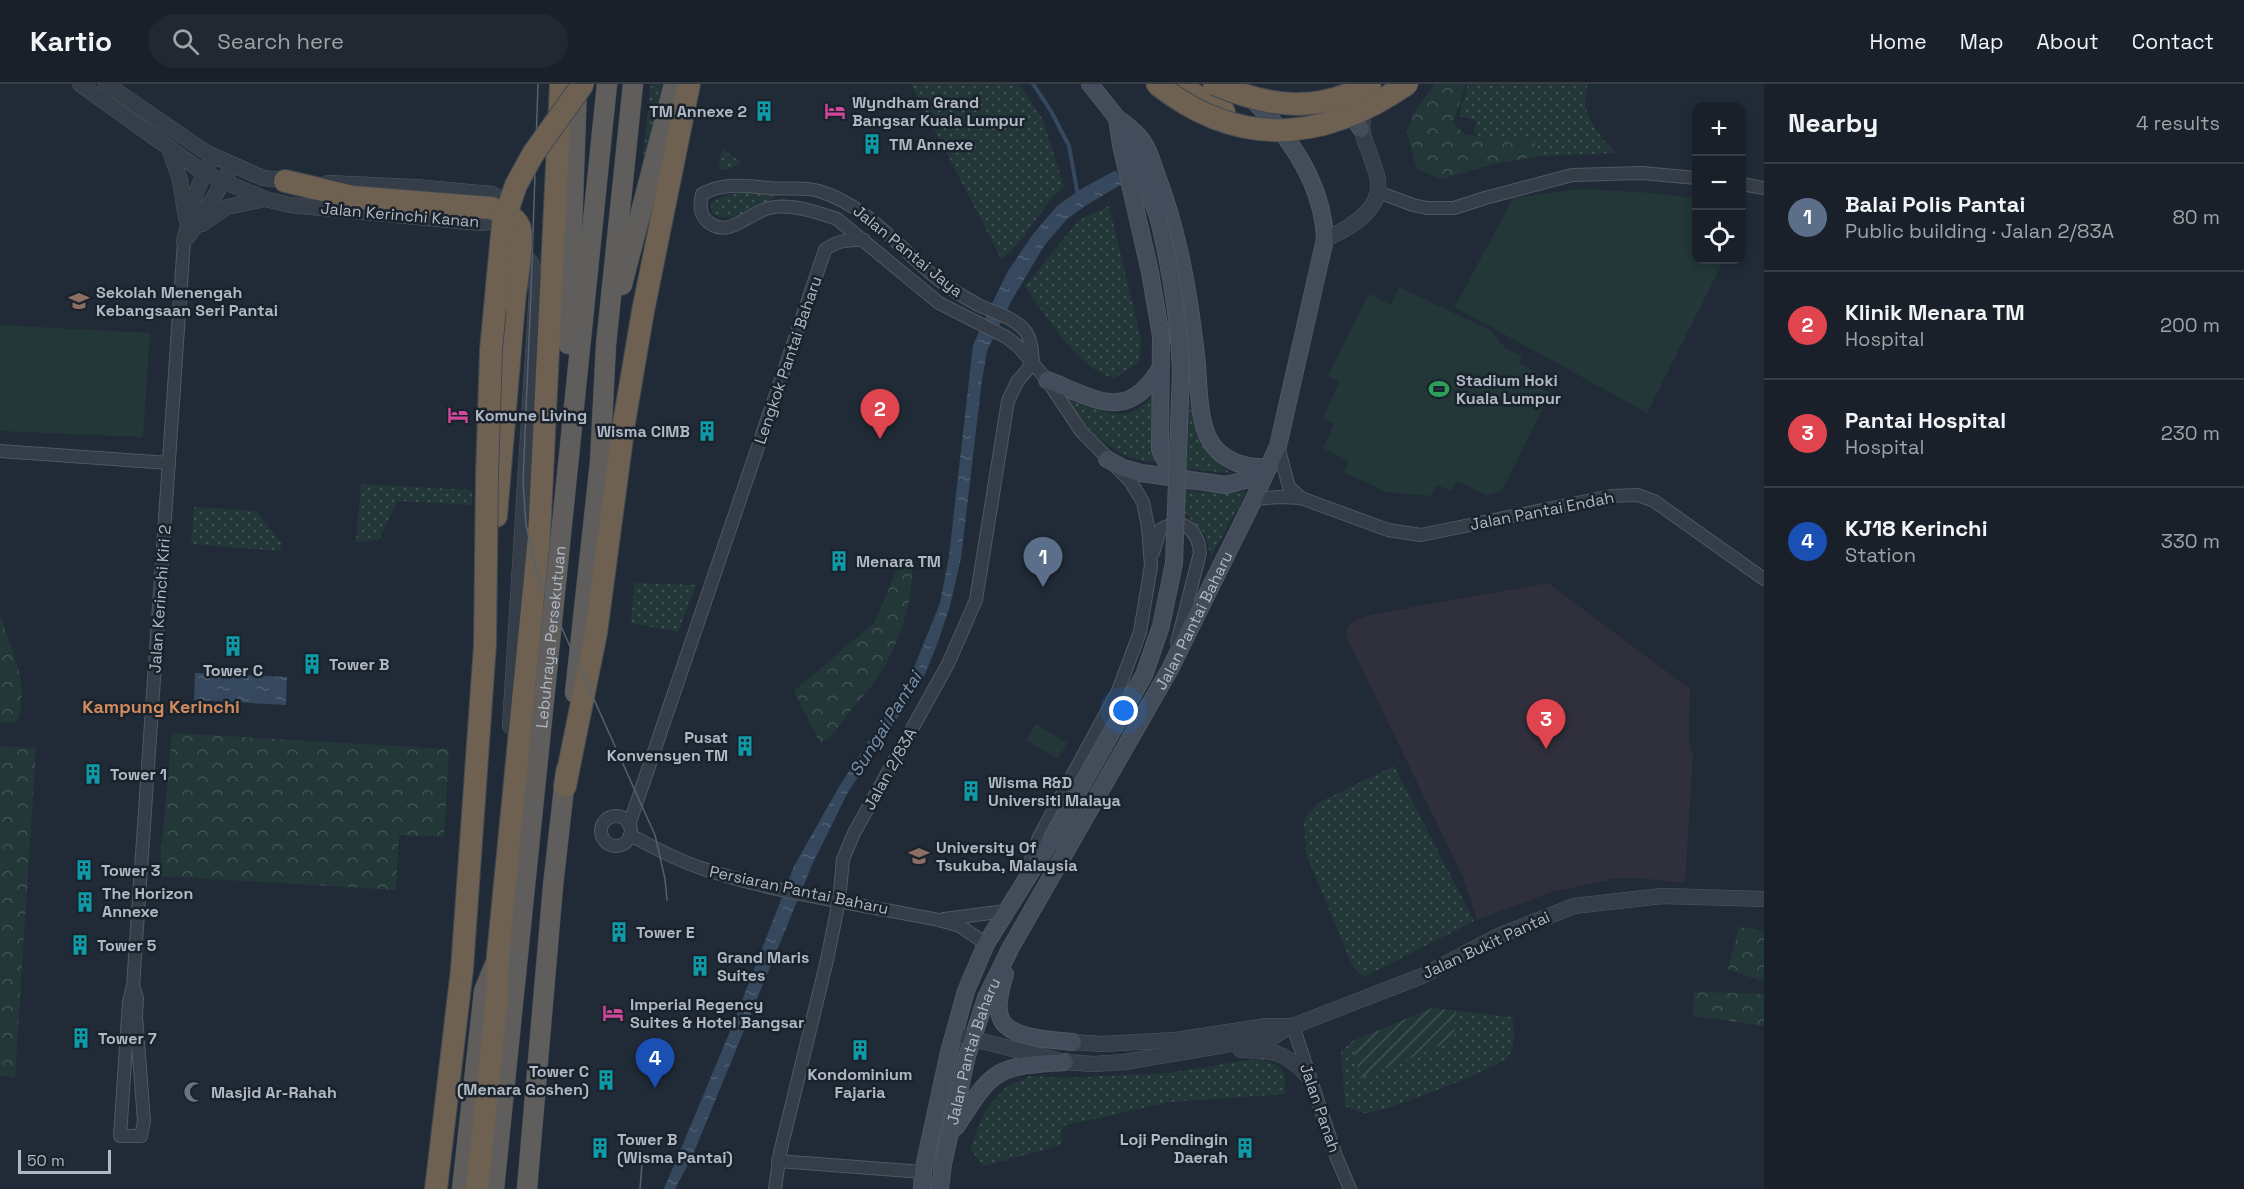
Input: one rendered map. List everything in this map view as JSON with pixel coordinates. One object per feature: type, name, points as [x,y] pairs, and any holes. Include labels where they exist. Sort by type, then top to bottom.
[{"type":"highway","points":[[477,1189],[497,998],[498,955],[539,537],[560,84]]},
{"type":"highway","points":[[559,557],[573,241],[577,84]]},
{"type":"highway","points":[[485,645],[491,350],[503,223],[516,185],[533,154],[583,84]]},
{"type":"highway","name":"Lebuhraya Persekutuan","points":[[494,1189],[607,84]]},
{"type":"highway","name":"Lebuhraya Persekutuan","points":[[527,1189],[553,886],[600,462],[606,345],[633,84]]},
{"type":"highway","points":[[606,345],[674,84]]},
{"type":"highway","points":[[565,786],[596,633],[624,423],[643,311],[689,84]]},
{"type":"highway","points":[[1157,84],[1192,109],[1211,118],[1264,131],[1309,127],[1355,114],[1385,99],[1407,84]]},
{"type":"highway","points":[[1176,84],[1212,106],[1242,119],[1309,127]]},
{"type":"highway","points":[[1214,84],[1247,98],[1291,104],[1318,104],[1338,99],[1370,84]]},
{"type":"highway","points":[[285,181],[353,197],[491,208],[509,214],[519,225],[521,239],[485,645],[464,951],[436,1189]]},
{"type":"highway","points":[[487,1089],[509,931],[524,882]]},
{"type":"highway","points":[[462,1189],[484,991],[498,955]]},
{"type":"main road","name":"Jalan Pantai Baharu","points":[[922,1189],[923,1172],[966,991],[986,944],[1051,840],[1144,675],[1161,626],[1174,562],[1180,371],[1177,308],[1158,216],[1134,153],[1117,117],[1090,84]]},
{"type":"main road","points":[[1238,86],[1297,95],[1320,94],[1347,84]]},
{"type":"main road","name":"Jalan Pantai Baharu","points":[[940,1189],[949,1138],[972,1039],[986,998],[1011,947],[1170,669],[1278,446],[1325,239],[1324,220],[1317,191],[1295,151],[1270,117],[1238,86]]},
{"type":"main road","points":[[1320,94],[1351,113],[1361,129]]},
{"type":"main road","points":[[1117,117],[1161,336],[1160,449],[1171,472],[1184,479]]},
{"type":"main road","points":[[1117,117],[1147,148],[1163,192],[1182,259],[1193,329],[1200,406],[1208,437],[1214,447],[1237,463],[1253,468],[1269,468]]},
{"type":"main road","points":[[1047,380],[1103,402],[1125,402],[1143,391],[1152,382],[1161,366]]},
{"type":"main road","points":[[1107,459],[1123,468],[1141,473],[1226,485],[1257,477],[1269,468]]},
{"type":"main road","points":[[1011,947],[1000,991],[999,1014],[1003,1024],[1013,1032],[1041,1039],[1073,1042]]},
{"type":"main road","points":[[949,1138],[979,1092],[998,1073],[1023,1064],[1065,1062]]},
{"type":"street","name":"Jalan Kerinchi Kanan","points":[[80,84],[204,173],[265,199],[290,205],[480,223],[496,221],[504,215],[505,206],[502,200],[492,194],[263,178],[213,156],[189,142],[106,84]]},
{"type":"street","points":[[492,194],[511,184],[534,160],[544,142],[560,84]]},
{"type":"street","points":[[1325,239],[1343,231],[1357,221],[1376,200],[1378,180],[1361,129],[1370,84]]},
{"type":"street","points":[[169,148],[180,180],[188,234]]},
{"type":"street","points":[[188,234],[204,173],[213,156]]},
{"type":"street","points":[[188,234],[232,165]]},
{"type":"street","points":[[1378,192],[1427,208],[1454,208],[1572,176],[1642,173],[1692,178]]},
{"type":"street","name":"Jalan Pantai Jaya","points":[[864,240],[837,219],[797,208],[770,208],[726,228],[718,227],[705,219],[700,211],[702,194],[713,188],[735,184],[777,189],[817,190],[843,200],[873,220],[943,283],[979,305],[1015,322],[1025,330],[1029,337],[1034,363]]},
{"type":"street","points":[[1746,185],[1764,188]]},
{"type":"street","points":[[188,234],[227,207],[265,199]]},
{"type":"street","points":[[480,223],[505,236],[523,252],[531,263],[537,290],[507,758],[515,782]]},
{"type":"street","name":"Jalan Kerinchi Kiri 2","points":[[133,986],[137,998],[136,1016],[144,1121],[141,1136],[120,1136],[188,234]]},
{"type":"street","points":[[864,240],[939,303],[1006,337],[1034,363],[1081,431],[1130,480],[1143,502],[1148,527],[1151,566]]},
{"type":"street","name":"Lengkok Pantai Baharu","points":[[630,830],[825,250],[832,244],[842,241],[864,240]]},
{"type":"street","name":"Jalan 2/83A","points":[[775,1189],[778,1161],[827,960],[839,901],[843,859],[854,833],[948,664],[970,617],[976,600],[1008,401],[1017,382],[1034,363]]},
{"type":"street","points":[[1278,446],[1289,487],[1301,498]]},
{"type":"street","points":[[0,451],[169,463]]},
{"type":"street","name":"Jalan Pantai Endah","points":[[1254,499],[1279,496],[1301,498],[1388,530],[1421,535],[1567,504],[1611,496],[1638,495],[1654,501],[1764,579]]},
{"type":"street","points":[[1023,884],[1040,837],[1118,691],[1140,632],[1155,543],[1160,530],[1169,524],[1185,525],[1194,531],[1199,541],[1200,553],[1170,669]]},
{"type":"street","name":"Persiaran Pantai Baharu","points":[[630,830],[665,854],[701,868],[783,889],[939,920],[960,926],[986,944]]},
{"type":"street","name":"Jalan Bukit Pantai","points":[[954,1034],[1065,1062],[1094,1064],[1124,1062],[1202,1050],[1273,1038],[1290,1026],[1422,976],[1496,937],[1574,906],[1651,897],[1764,899]]},
{"type":"street","name":"Persiaran Pantai Baharu","points":[[939,920],[1006,911]]},
{"type":"street","name":"Jalan Bukit Pantai","points":[[1073,1042],[1102,1044],[1176,1040],[1266,1026],[1290,1026]]},
{"type":"street","name":"Jalan Panah","points":[[1290,1026],[1350,1189]]},
{"type":"street","points":[[1202,1050],[1278,1052],[1295,1063],[1309,1077]]},
{"type":"street","points":[[778,1161],[923,1172]]},
{"type":"shaded area","points":[[1548,583],[1690,689],[1689,742],[1693,755],[1685,883],[1618,878],[1552,892],[1477,920],[1463,877],[1346,636],[1347,630],[1350,624],[1360,618],[1374,614]]},
{"type":"green space","points":[[651,84],[662,84],[640,184]]},
{"type":"green space","points":[[911,84],[1019,84],[1043,120],[1064,187],[1053,196],[1021,240],[1002,260]]},
{"type":"green space","points":[[1435,84],[1466,84],[1453,123],[1465,134],[1480,137],[1532,137],[1541,156],[1495,164],[1441,179],[1416,168],[1407,133],[1413,114]]},
{"type":"green space","points":[[1468,84],[1588,84],[1586,105],[1588,114],[1597,131],[1616,153],[1541,156],[1532,137],[1480,137],[1474,133],[1476,120],[1459,116]]},
{"type":"green space","points":[[722,148],[741,163],[721,170],[719,165]]},
{"type":"green space","points":[[1580,189],[1653,193],[1692,198],[1692,264],[1722,264],[1647,413],[1455,307],[1513,198]]},
{"type":"green space","points":[[750,192],[777,196],[736,216],[720,217],[712,213],[711,204],[720,198]]},
{"type":"green space","points":[[1109,206],[1141,340],[1139,362],[1114,378],[1100,373],[1075,353],[1063,340],[1025,286],[1079,220]]},
{"type":"green space","name":"Stadium Hoki Kuala Lumpur","points":[[1399,287],[1494,332],[1493,335],[1498,338],[1497,341],[1505,345],[1503,348],[1522,356],[1519,363],[1538,374],[1533,384],[1550,393],[1502,491],[1487,495],[1457,481],[1452,491],[1437,485],[1431,496],[1387,492],[1344,472],[1349,461],[1323,448],[1334,424],[1323,418],[1339,382],[1328,376],[1369,294],[1391,305]]},
{"type":"green space","points":[[0,325],[150,333],[143,437],[0,431]]},
{"type":"green space","points":[[1187,389],[1195,427],[1203,447],[1210,457],[1231,473],[1186,469],[1184,459]]},
{"type":"green space","points":[[1061,391],[1085,405],[1115,414],[1137,410],[1151,398],[1151,445],[1158,462],[1142,461],[1128,456],[1101,440],[1079,417]]},
{"type":"green space","points":[[361,484],[472,490],[472,505],[397,501],[379,540],[356,542]]},
{"type":"green space","points":[[1183,487],[1201,493],[1247,492],[1211,556],[1204,533],[1183,511]]},
{"type":"green space","points":[[194,507],[256,511],[282,544],[281,551],[191,544]]},
{"type":"green space","points":[[902,556],[911,558],[911,589],[898,639],[872,685],[836,731],[820,743],[794,691],[874,623]]},
{"type":"green space","points":[[635,583],[696,585],[678,632],[631,623]]},
{"type":"green space","points":[[0,614],[19,671],[22,692],[20,715],[12,723],[0,722]]},
{"type":"green space","points":[[1036,724],[1067,743],[1058,759],[1026,740]]},
{"type":"green space","points":[[172,733],[449,749],[444,837],[399,835],[396,890],[159,876]]},
{"type":"green space","points":[[0,746],[36,748],[15,1077],[0,1076]]},
{"type":"green space","points":[[1394,766],[1474,921],[1366,976],[1361,975],[1353,967],[1306,854],[1304,822],[1318,803]]},
{"type":"green space","points":[[1739,927],[1764,931],[1764,982],[1728,969]]},
{"type":"green space","points":[[1694,992],[1764,994],[1764,1026],[1693,1016]]},
{"type":"green space","points":[[1432,1008],[1512,1017],[1514,1042],[1508,1057],[1464,1079],[1377,1111],[1364,1113],[1345,1106],[1341,1052],[1351,1042]]},
{"type":"green space","points":[[1432,1008],[1456,1011],[1454,1040],[1361,1078],[1351,1042]]},
{"type":"green space","points":[[1261,1058],[1279,1067],[1285,1074],[1285,1094],[1170,1102],[1062,1126],[1061,1145],[984,1166],[970,1149],[984,1112],[1006,1087],[1030,1076],[1064,1078],[1169,1073]]},
{"type":"water","name":"Sungai Pantai","points":[[1116,170],[1122,184],[1067,219],[1044,246],[1012,300],[987,351],[961,558],[950,606],[935,650],[922,681],[848,792],[812,865],[692,1157],[675,1189],[664,1189],[731,1029],[794,866],[840,785],[909,680],[940,603],[949,556],[973,345],[1008,271],[1033,234],[1058,205],[1081,189]]},
{"type":"water","points":[[195,673],[287,677],[286,705],[194,700]]},
{"type":"waterway","points":[[1033,84],[1051,111],[1069,146],[1078,196]]},
{"type":"tram line","points":[[538,84],[523,481],[526,525],[537,573],[655,835],[665,879],[667,900]]},
{"type":"tram line","points":[[640,1189],[642,1164]]},
{"type":"place","name":"TM Annexe 2","points":[[764,111]]},
{"type":"place","name":"Wyndham Grand Bangsar Kuala Lumpur","points":[[835,111]]},
{"type":"place","name":"TM Annexe","points":[[872,144]]},
{"type":"place","name":"Sekolah Menengah Kebangsaan Seri Pantai","points":[[79,301]]},
{"type":"place","name":"Stadium Hoki Kuala Lumpur","points":[[1439,389]]},
{"type":"place","name":"Komune Living","points":[[458,415]]},
{"type":"place","name":"Wisma CIMB","points":[[707,431]]},
{"type":"place","name":"Klinik Menara TM","points":[[880,439]]},
{"type":"place","name":"Menara TM","points":[[839,561]]},
{"type":"place","name":"Balai Polis Pantai","points":[[1043,587]]},
{"type":"place","name":"Tower C","points":[[233,646]]},
{"type":"place","name":"Tower B","points":[[312,664]]},
{"type":"place","name":"Pusat Konvensyen TM","points":[[745,746]]},
{"type":"place","name":"Pantai Hospital","points":[[1546,749]]},
{"type":"place","name":"Tower 1","points":[[93,774]]},
{"type":"place","name":"Wisma R&D Universiti Malaya","points":[[971,791]]},
{"type":"place","name":"University Of Tsukuba, Malaysia","points":[[919,856]]},
{"type":"place","name":"Tower 3","points":[[84,870]]},
{"type":"place","name":"The Horizon Annexe","points":[[85,902]]},
{"type":"place","name":"Tower E","points":[[619,932]]},
{"type":"place","name":"Tower 5","points":[[80,945]]},
{"type":"place","name":"Grand Maris Suites","points":[[700,966]]},
{"type":"place","name":"Imperial Regency Suites & Hotel Bangsar","points":[[613,1013]]},
{"type":"place","name":"Tower 7","points":[[81,1038]]},
{"type":"place","name":"Kondominium Fajaria","points":[[860,1050]]},
{"type":"place","name":"Tower C (Menara Goshen)","points":[[606,1080]]},
{"type":"place","name":"KJ18 Kerinchi","points":[[655,1088]]},
{"type":"place","name":"Masjid Ar-Rahah","points":[[194,1092]]},
{"type":"place","name":"Tower B (Wisma Pantai)","points":[[600,1148]]},
{"type":"place","name":"Loji Pendingin Daerah","points":[[1245,1148]]},
{"type":"district","name":"Kampung Kerinchi","points":[[161,706]]}]
